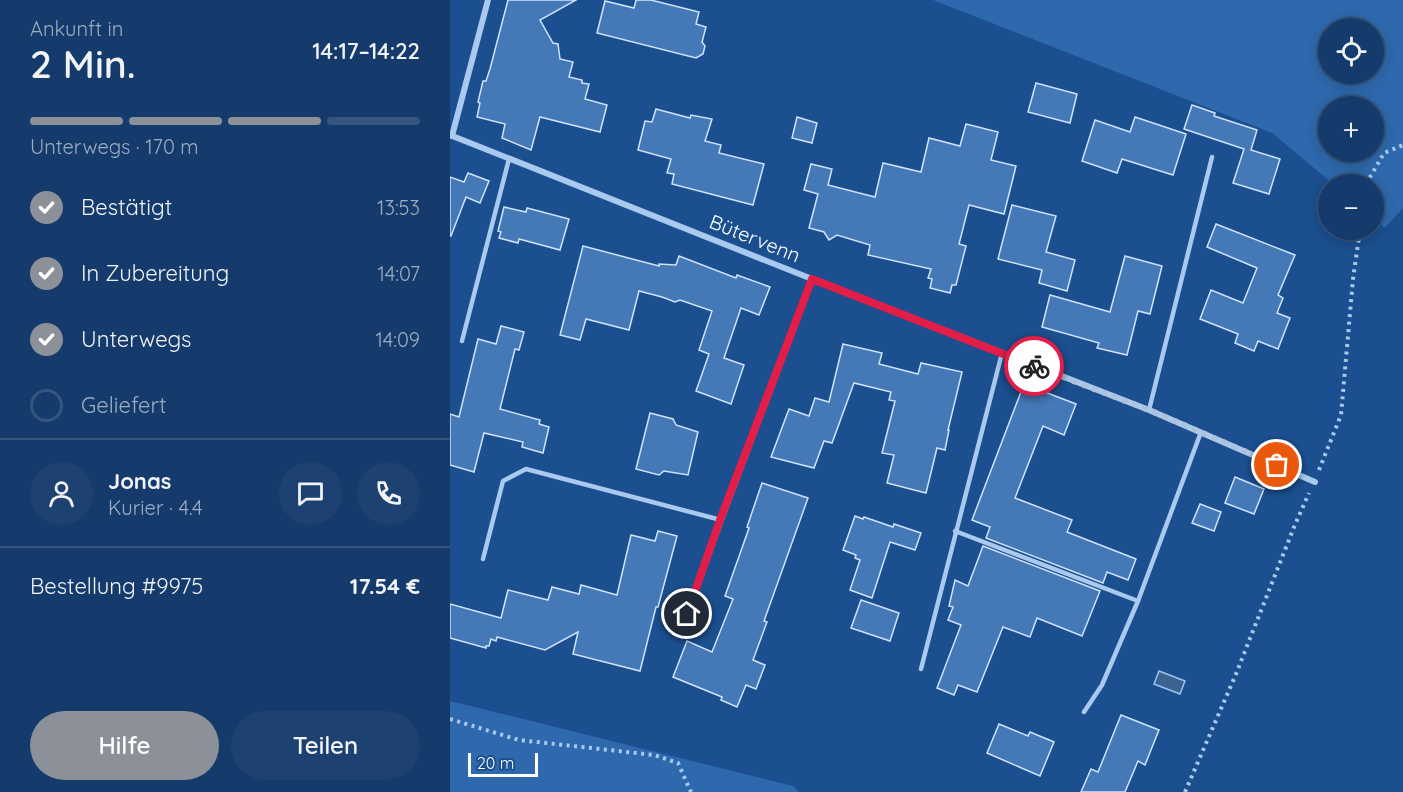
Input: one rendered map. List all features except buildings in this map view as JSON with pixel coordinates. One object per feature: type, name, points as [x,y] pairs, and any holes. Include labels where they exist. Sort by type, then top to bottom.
[{"type":"street","points":[[451,136],[488,0]]},
{"type":"street","name":"Bütervenn","points":[[451,136],[1149,410],[1314,482]]},
{"type":"street","points":[[687,614],[720,520],[812,279]]},
{"type":"lane","points":[[1149,410],[1212,157]]},
{"type":"lane","points":[[462,341],[510,159]]},
{"type":"lane","points":[[921,669],[1002,353]]},
{"type":"lane","points":[[1084,712],[1102,685],[1138,601],[1201,432]]},
{"type":"lane","points":[[483,559],[503,481],[526,469],[720,520]]},
{"type":"lane","points":[[955,531],[1138,601]]},
{"type":"path","points":[[1372,174],[1384,153],[1403,145]]},
{"type":"path","points":[[1185,792],[1236,674],[1341,415],[1359,240]]},
{"type":"path","points":[[450,719],[519,740],[654,755],[678,763],[691,792]]},
{"type":"shaded area","points":[[933,0],[1403,0],[1403,208],[1385,228],[1384,174],[1321,174],[1272,133]]},
{"type":"shaded area","points":[[1159,671],[1185,681],[1180,694],[1154,684]]},
{"type":"shaded area","points":[[450,701],[793,786],[799,792],[450,792]]},
{"type":"way so far","points":[[1034,366],[1149,410],[1277,465]]},
{"type":"route","points":[[687,614],[720,520],[812,279],[1034,366]]}]
